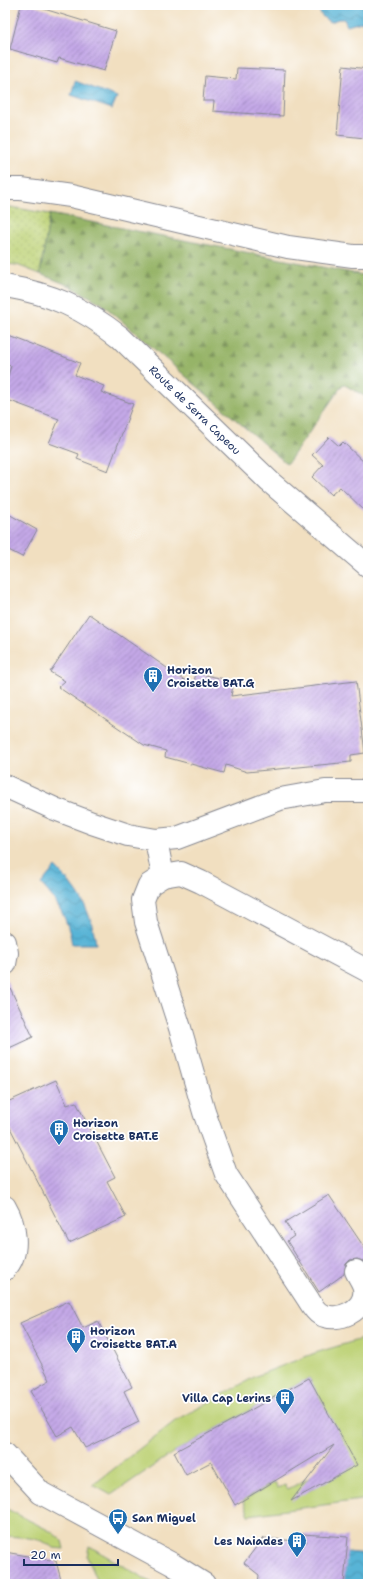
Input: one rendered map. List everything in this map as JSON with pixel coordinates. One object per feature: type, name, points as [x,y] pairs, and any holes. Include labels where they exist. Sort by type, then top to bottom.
[{"type":"street","points":[[5,188],[71,196],[288,247],[353,256],[368,256]]},
{"type":"street","name":"Route de Serra Capeou","points":[[5,286],[25,290],[69,304],[94,317],[120,337],[270,482],[368,566]]},
{"type":"street","points":[[5,786],[55,810],[128,835],[156,840],[177,838],[280,798],[325,791],[368,791]]},
{"type":"street","points":[[156,840],[163,876]]},
{"type":"street","points":[[356,1271],[364,1288],[361,1304],[349,1314],[333,1317],[319,1314],[226,1174],[204,1112],[180,1028],[146,922],[143,900],[149,885],[163,876],[181,873],[201,882],[368,971]]},
{"type":"street","points":[[5,942],[7,953],[5,964]]},
{"type":"street","points":[[5,1206],[13,1226],[15,1240],[13,1253],[5,1269]]},
{"type":"street","points":[[5,1454],[41,1493],[172,1564],[204,1584]]},
{"type":"green space","points":[[5,206],[50,214],[40,274],[17,265],[5,264]]},
{"type":"green space","points":[[50,214],[368,276],[368,398],[343,384],[287,464],[101,303],[68,285],[40,274]]},
{"type":"green space","points":[[368,1337],[368,1499],[249,1515],[243,1500],[275,1482],[278,1488],[285,1485],[288,1489],[309,1478],[314,1488],[356,1465],[309,1378],[174,1452],[111,1495],[93,1485],[175,1421],[256,1376],[315,1353]]},
{"type":"green space","points":[[5,1508],[52,1532],[62,1541],[64,1549],[53,1548],[49,1544],[24,1537],[5,1536]]},
{"type":"green space","points":[[89,1546],[154,1584],[99,1584],[87,1557]]},
{"type":"water","points":[[317,5],[368,5],[368,20],[347,26],[344,19],[338,19],[331,22],[322,15]]},
{"type":"water","points":[[75,81],[117,97],[112,109],[71,95]]},
{"type":"water","points":[[55,867],[71,884],[83,901],[91,921],[96,944],[72,944],[68,927],[61,911],[41,884]]},
{"type":"water","points":[[346,1552],[368,1554],[367,1584],[344,1584]]},
{"type":"building","points":[[21,5],[31,5],[116,31],[104,71],[59,58],[57,63],[10,49]]},
{"type":"building","points":[[343,66],[368,69],[368,110],[365,138],[337,135]]},
{"type":"building","points":[[237,68],[285,70],[283,116],[213,111],[214,101],[203,101],[205,76],[236,79]]},
{"type":"building","points":[[5,334],[80,363],[75,375],[104,386],[101,392],[133,404],[108,471],[77,459],[79,454],[49,443],[59,419],[5,399],[5,386],[11,366],[5,364]]},
{"type":"building","points":[[329,437],[339,446],[343,442],[368,466],[368,514],[340,487],[331,495],[312,477],[323,465],[312,455]]},
{"type":"building","points":[[5,512],[37,530],[22,557],[5,548]]},
{"type":"building","name":"Horizon Croisette BAT.G","points":[[89,614],[193,686],[196,673],[234,681],[231,696],[356,681],[365,753],[351,755],[351,762],[247,772],[226,765],[224,773],[165,757],[166,751],[144,745],[58,687],[65,681],[50,672]]},
{"type":"building","points":[[5,977],[33,1037],[5,1050]]},
{"type":"building","name":"Horizon Croisette BAT.E","points":[[56,1080],[67,1105],[76,1102],[115,1177],[107,1181],[126,1217],[69,1243],[5,1118],[5,1103]]},
{"type":"building","points":[[329,1195],[368,1253],[368,1257],[363,1261],[357,1259],[350,1260],[346,1264],[344,1274],[319,1292],[287,1241],[294,1236],[285,1222]]},
{"type":"building","name":"Horizon Croisette BAT.A","points":[[69,1301],[83,1328],[98,1321],[132,1387],[124,1391],[139,1422],[85,1448],[73,1427],[57,1436],[31,1391],[50,1380],[20,1323]]},
{"type":"building","name":"Villa Cap Lerins","points":[[309,1378],[357,1465],[291,1501],[334,1445],[235,1505],[211,1462],[186,1475],[174,1452]]},
{"type":"building","name":"Les Naiades","points":[[302,1534],[348,1537],[344,1584],[258,1584],[259,1575],[244,1563],[263,1538],[307,1542]]},
{"type":"building","points":[[5,1552],[56,1561],[62,1584],[5,1584]]},
{"type":"place","name":"Horizon Croisette BAT.G","points":[[153,693]]},
{"type":"place","name":"Horizon Croisette BAT.E","points":[[59,1146]]},
{"type":"place","name":"Horizon Croisette BAT.A","points":[[76,1354]]},
{"type":"place","name":"Villa Cap Lerins","points":[[285,1415]]},
{"type":"place","name":"San Miguel","points":[[118,1535]]},
{"type":"place","name":"Les Naiades","points":[[297,1558]]}]
